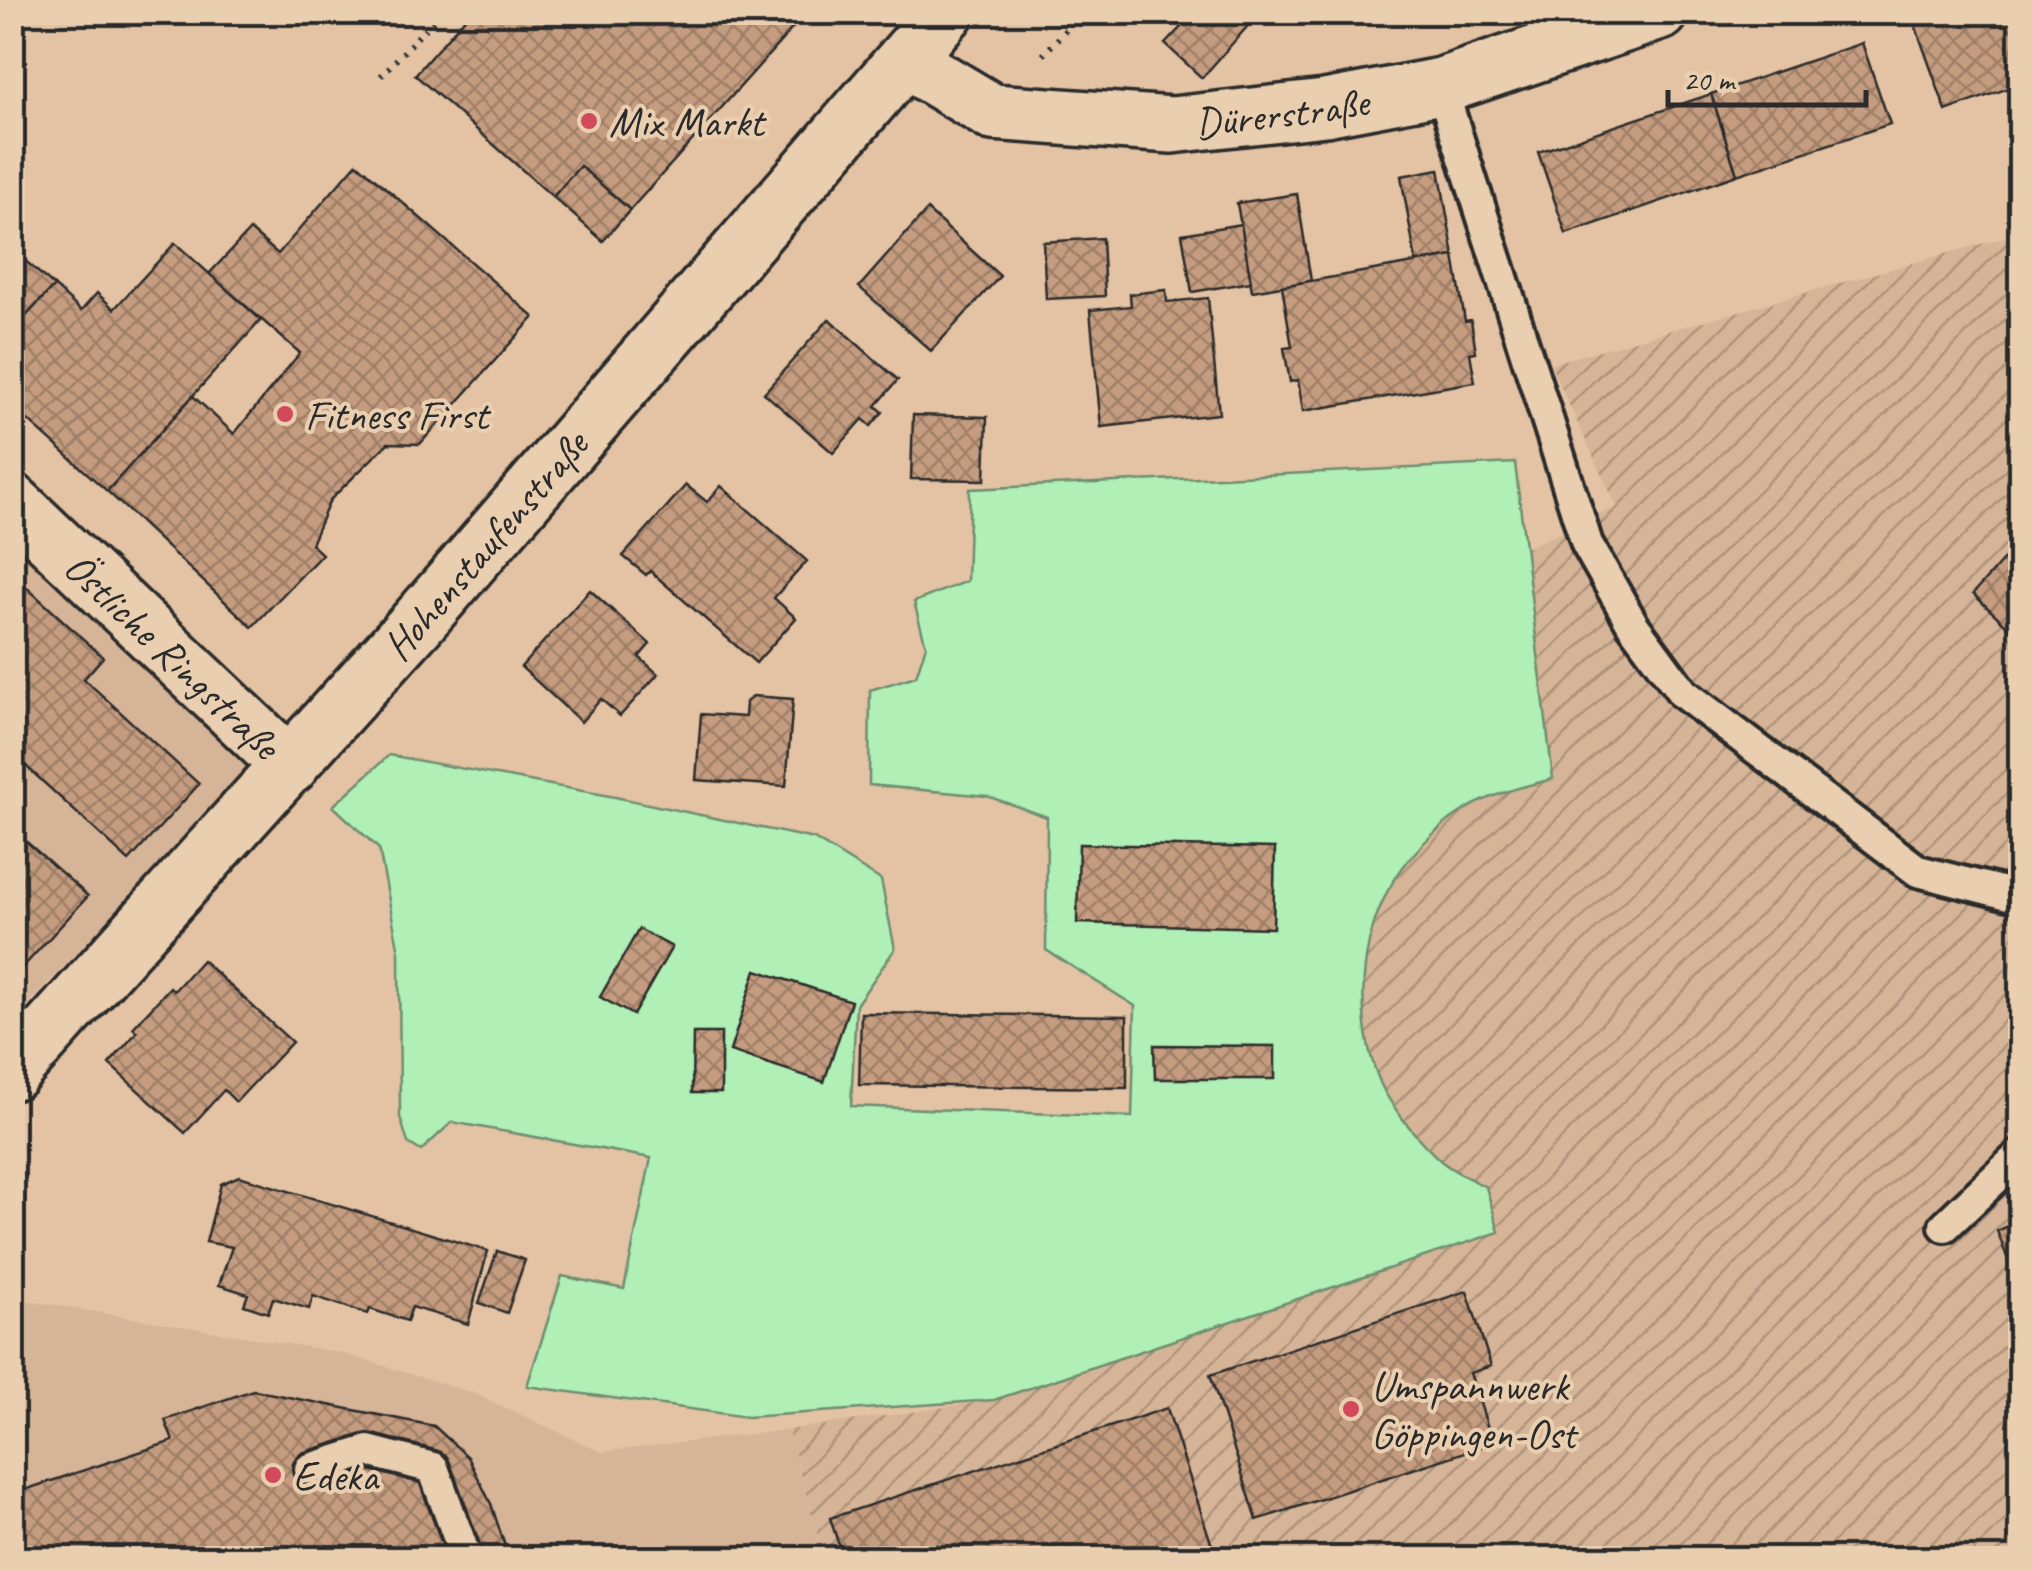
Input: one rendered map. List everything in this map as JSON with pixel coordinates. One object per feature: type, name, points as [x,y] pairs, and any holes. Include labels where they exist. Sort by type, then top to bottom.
[{"type":"main road","name":"Hohenstaufenstraße","points":[[12,1072],[418,622],[946,12]]},
{"type":"main road","name":"Dürerstraße","points":[[905,60],[992,112],[1172,126],[1324,108],[1441,86],[1660,12]]},
{"type":"main road","name":"Östliche Ringstraße","points":[[12,502],[290,766]]},
{"type":"lane","points":[[1441,86],[1587,544],[1632,625],[1683,694],[1918,871],[2020,898]]},
{"type":"lane","points":[[1945,1226],[2020,1155]]},
{"type":"lane","points":[[310,1470],[368,1451],[433,1468],[466,1558]]},
{"type":"path","points":[[381,76],[442,12]]},
{"type":"shaded area","points":[[2020,233],[2020,1558],[824,1558],[788,1430],[994,1400],[1486,1187],[1442,1162],[1410,1128],[1380,1083],[1368,1041],[1363,1002],[1366,955],[1382,903],[1409,859],[1456,816],[1503,792],[1553,779],[1524,549],[1617,507],[1550,364]]},
{"type":"shaded area","points":[[12,541],[254,765],[13,1020],[12,1020]]},
{"type":"shaded area","points":[[12,1298],[337,1352],[473,1393],[602,1452],[788,1430],[824,1558],[13,1558]]},
{"type":"green space","points":[[1515,463],[1553,779],[1477,803],[1443,825],[1412,855],[1388,891],[1374,924],[1363,992],[1367,1039],[1385,1092],[1406,1123],[1440,1160],[1486,1187],[1499,1232],[994,1400],[747,1417],[527,1386],[562,1276],[624,1289],[651,1158],[452,1122],[421,1151],[408,1143],[400,1117],[399,952],[379,849],[333,806],[389,755],[814,839],[881,880],[895,949],[856,1005],[851,1106],[1132,1117],[1135,1006],[1046,950],[1047,817],[987,796],[869,785],[870,690],[916,676],[926,646],[914,602],[967,581],[970,489]]},
{"type":"building","name":"Mix Markt","points":[[470,12],[807,12],[630,210],[580,166],[553,197],[415,75]]},
{"type":"building","points":[[1164,12],[1260,12],[1202,78],[1165,44],[1181,27]]},
{"type":"building","points":[[1942,12],[2020,12],[2020,84],[1946,111],[1914,22]]},
{"type":"building","points":[[1862,43],[1890,124],[1737,175],[1711,94]]},
{"type":"building","points":[[1711,94],[1737,175],[1566,234],[1538,152]]},
{"type":"building","points":[[357,163],[534,317],[420,444],[388,443],[330,500],[311,544],[322,554],[252,627],[107,491],[193,396],[234,434],[300,353],[209,274],[250,230],[278,254]]},
{"type":"building","points":[[580,166],[630,210],[603,241],[553,197]]},
{"type":"building","points":[[1439,169],[1454,256],[1416,262],[1401,176]]},
{"type":"building","points":[[1297,194],[1311,281],[1252,291],[1237,203]]},
{"type":"building","points":[[927,210],[1000,276],[931,351],[859,287]]},
{"type":"building","points":[[1241,224],[1251,282],[1192,292],[1182,234]]},
{"type":"building","points":[[1102,238],[1105,296],[1046,299],[1043,242]]},
{"type":"building","points":[[175,243],[261,320],[107,491],[12,406],[12,331],[54,286],[81,311],[97,293],[114,309]]},
{"type":"building","points":[[12,249],[54,286],[12,331]]},
{"type":"building","points":[[1454,256],[1465,321],[1471,320],[1476,352],[1470,353],[1475,382],[1303,411],[1298,380],[1290,382],[1284,348],[1292,347],[1282,286]]},
{"type":"building","points":[[1166,290],[1167,302],[1208,298],[1219,414],[1101,427],[1090,310],[1131,306],[1130,294]]},
{"type":"building","points":[[829,319],[898,380],[876,406],[883,412],[871,426],[863,419],[833,453],[764,393]]},
{"type":"building","points":[[913,415],[987,417],[985,480],[911,479]]},
{"type":"building","points":[[686,485],[707,502],[721,486],[807,561],[774,598],[796,618],[756,663],[650,571],[646,575],[623,556]]},
{"type":"building","points":[[2020,541],[2020,638],[1973,594]]},
{"type":"building","points":[[12,574],[103,657],[84,679],[199,784],[129,861],[12,757]]},
{"type":"building","points":[[590,590],[650,644],[639,657],[658,674],[620,716],[601,699],[581,722],[521,667]]},
{"type":"building","points":[[753,696],[793,699],[786,786],[696,780],[701,714],[745,717],[746,702]]},
{"type":"building","points":[[12,829],[88,896],[12,979]]},
{"type":"building","points":[[1079,844],[1275,848],[1273,928],[1077,923]]},
{"type":"building","points":[[639,929],[672,947],[633,1015],[600,997]]},
{"type":"building","points":[[202,960],[292,1042],[236,1102],[224,1090],[185,1133],[109,1064],[137,1032],[133,1028],[170,987],[174,991]]},
{"type":"building","points":[[756,970],[851,1001],[824,1082],[730,1051]]},
{"type":"building","points":[[861,1013],[1127,1016],[1127,1088],[859,1085]]},
{"type":"building","points":[[693,1033],[721,1033],[721,1093],[692,1093]]},
{"type":"building","points":[[1154,1045],[1275,1046],[1275,1079],[1155,1079]]},
{"type":"building","points":[[239,1176],[488,1251],[468,1324],[412,1307],[407,1321],[370,1309],[368,1314],[313,1296],[309,1309],[273,1298],[268,1313],[244,1305],[248,1294],[219,1285],[232,1247],[206,1242],[221,1184]]},
{"type":"building","points":[[2020,1221],[2020,1282],[2017,1283],[1997,1231]]},
{"type":"building","points":[[497,1251],[525,1260],[507,1313],[479,1303]]},
{"type":"building","name":"Umspannwerk Göppingen-Ost","points":[[1467,1291],[1491,1366],[1470,1373],[1493,1443],[1257,1520],[1210,1375]]},
{"type":"building","name":"Edeka","points":[[253,1390],[434,1426],[468,1457],[491,1504],[509,1558],[12,1558],[12,1494],[173,1441],[165,1420]]},
{"type":"building","points":[[1167,1408],[1216,1558],[843,1558],[830,1518]]},
{"type":"place","name":"Mix Markt","points":[[589,121]]},
{"type":"place","name":"Fitness First","points":[[285,414]]},
{"type":"place","name":"Umspannwerk Göppingen-Ost","points":[[1351,1409]]},
{"type":"place","name":"Edeka","points":[[273,1475]]}]
